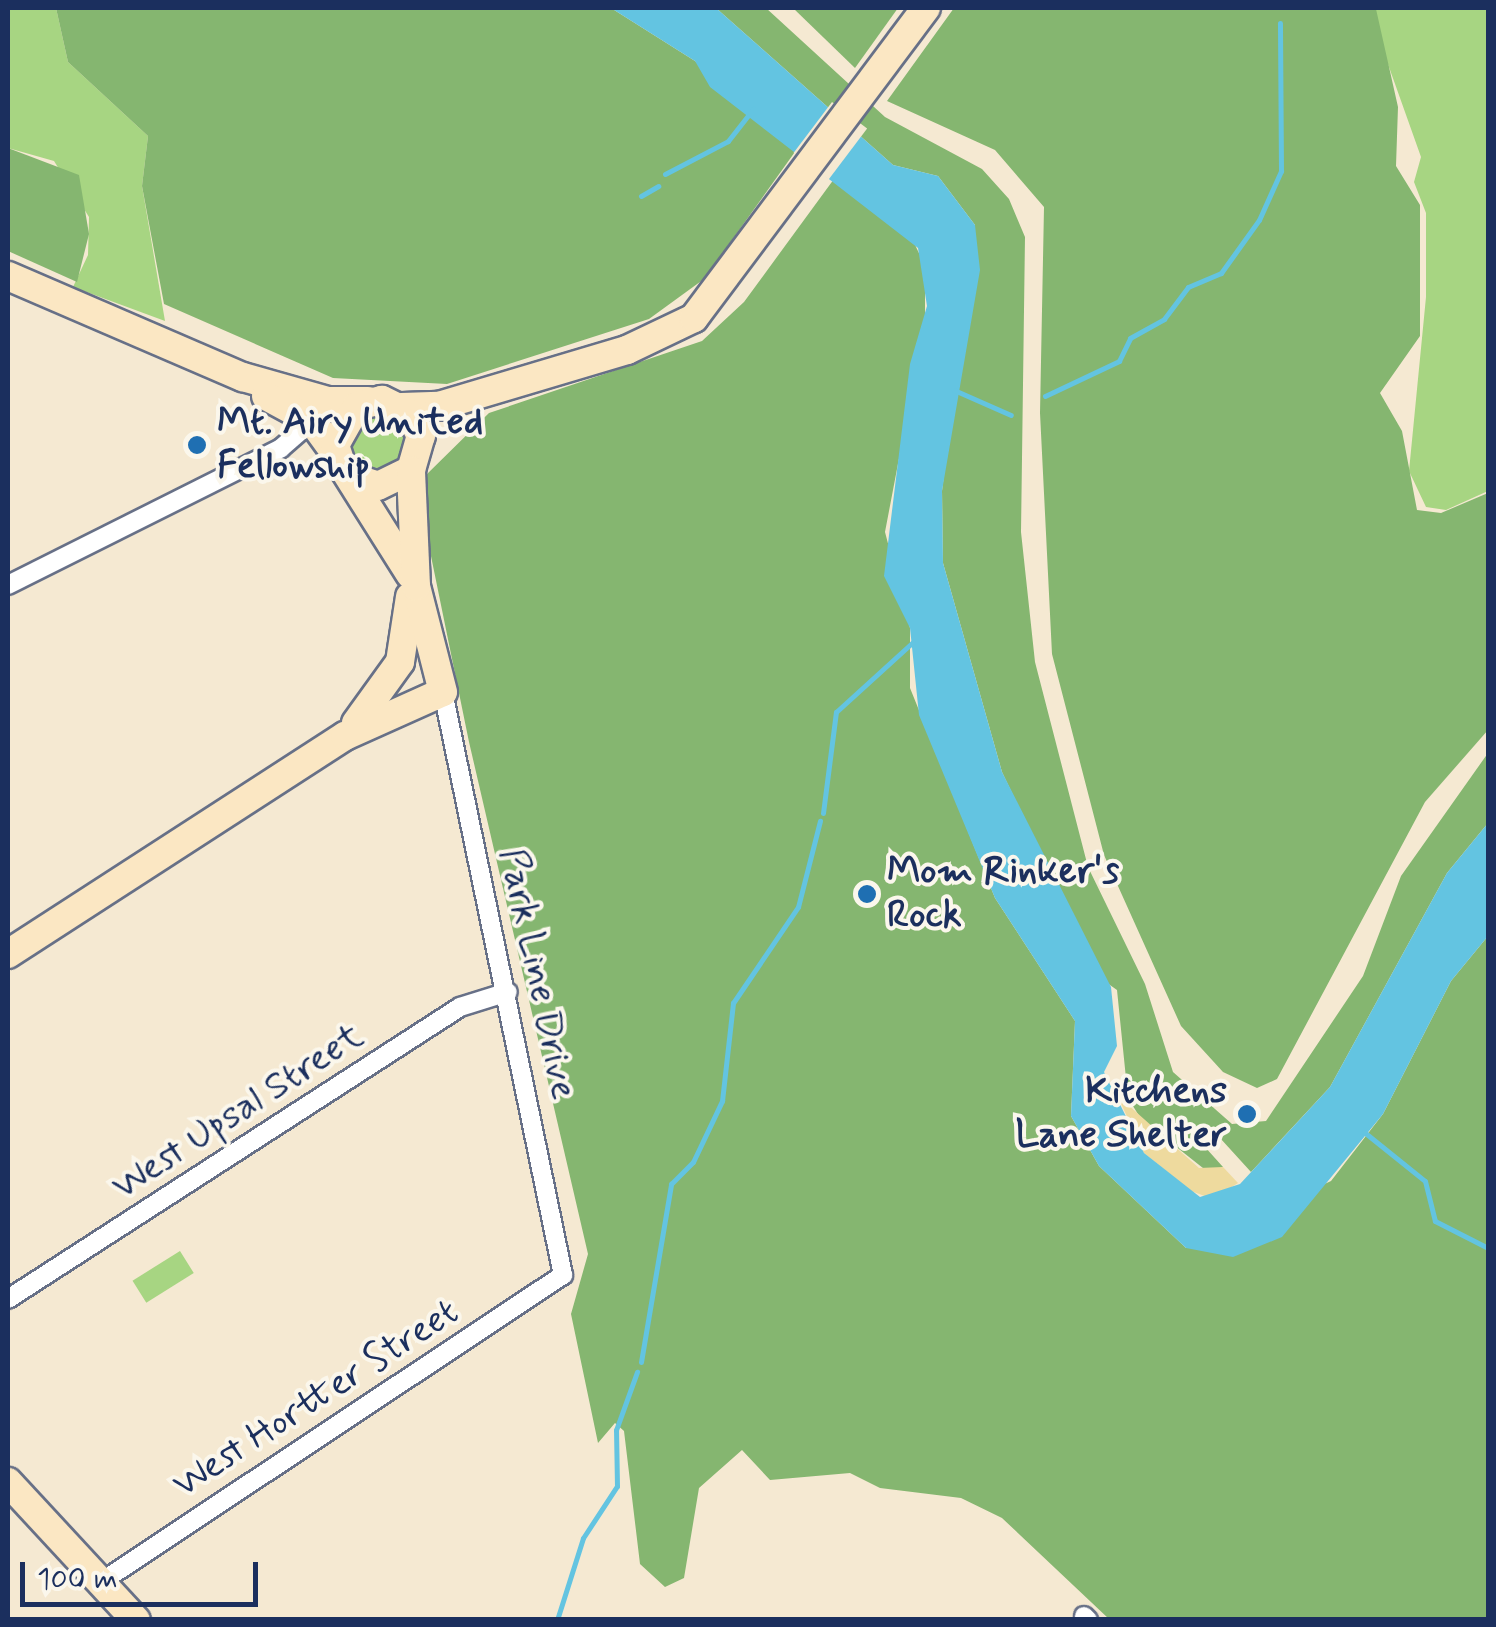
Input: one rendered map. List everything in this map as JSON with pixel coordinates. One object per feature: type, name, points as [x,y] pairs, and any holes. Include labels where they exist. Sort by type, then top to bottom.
[{"type":"street","points":[[8,276],[243,376],[328,400],[374,400],[402,408],[429,409],[664,337],[724,289],[926,8]]},
{"type":"street","points":[[243,376],[312,421],[344,465],[416,586]]},
{"type":"street","points":[[344,465],[378,486],[414,465],[448,424],[509,384]]},
{"type":"street","points":[[344,465],[342,418],[374,400]]},
{"type":"street","points":[[8,954],[345,736],[442,692],[416,586],[414,465],[421,436],[402,408]]},
{"type":"street","points":[[8,585],[281,448],[312,421]]},
{"type":"street","points":[[345,736],[400,662],[410,609],[401,558]]},
{"type":"street","name":"Park Line Drive","points":[[442,692],[564,1270]]},
{"type":"street","name":"West Upsal Street","points":[[8,1299],[460,1007],[508,992]]},
{"type":"street","name":"West Hortter Street","points":[[101,1582],[564,1270]]},
{"type":"street","points":[[8,1482],[136,1620]]},
{"type":"green space","points":[[8,8],[56,8],[68,62],[148,136],[142,186],[165,321],[73,287],[88,255],[89,217],[54,161],[8,148]]},
{"type":"green space","points":[[56,8],[611,8],[695,61],[797,149],[704,279],[649,319],[447,384],[333,378],[164,304],[142,186],[148,136],[68,62]]},
{"type":"green space","points":[[716,8],[766,8],[885,117],[982,169],[1009,199],[1025,237],[1021,532],[1035,662],[1088,867],[1145,984],[1173,1072],[1232,1124],[1266,1121],[1363,976],[1401,876],[1488,753],[1488,823],[1447,873],[1330,1087],[1251,1172],[1210,1127],[1196,1137],[1223,1167],[1208,1172],[1141,1119],[1128,1098],[1117,990],[1100,978],[1002,772],[943,563],[942,491],[975,225],[938,176],[893,165]]},
{"type":"green space","points":[[793,8],[898,8],[855,68]]},
{"type":"green space","points":[[954,8],[1376,9],[1398,107],[1396,166],[1420,205],[1420,336],[1380,393],[1402,431],[1417,510],[1441,513],[1488,493],[1488,730],[1425,802],[1277,1079],[1257,1088],[1223,1072],[1181,1026],[1104,855],[1052,654],[1040,413],[1044,207],[995,150],[887,101]]},
{"type":"green space","points":[[1368,8],[1488,8],[1488,491],[1446,510],[1426,507],[1409,471],[1426,297],[1426,213],[1414,182],[1421,157]]},
{"type":"green space","points":[[8,148],[79,175],[89,234],[77,282],[8,251]]},
{"type":"green space","points":[[834,179],[909,232],[925,266],[925,322],[885,532],[910,628],[910,688],[995,898],[1075,1021],[1071,1116],[1099,1166],[1186,1248],[1331,1181],[1383,1114],[1451,981],[1488,936],[1488,1619],[1109,1619],[1002,1518],[961,1498],[880,1488],[850,1473],[770,1480],[742,1450],[699,1488],[684,1578],[665,1587],[640,1564],[624,1431],[615,1423],[598,1443],[571,1314],[588,1254],[469,742],[423,517],[425,476],[489,413],[702,341],[744,302]]},
{"type":"green space","points":[[378,416],[396,424],[404,442],[396,460],[378,468],[360,460],[352,442],[360,424]]},
{"type":"green space","points":[[180,1251],[194,1273],[146,1303],[133,1281]]},
{"type":"sand","points":[[1117,1095],[1199,1168],[1223,1167],[1238,1183],[1213,1199],[1191,1191],[1144,1153]]},
{"type":"water","points":[[611,8],[716,8],[893,165],[938,176],[975,225],[980,270],[942,491],[943,563],[1002,772],[1111,987],[1117,1046],[1104,1072],[1144,1153],[1200,1197],[1240,1184],[1330,1087],[1447,873],[1488,823],[1488,936],[1451,981],[1383,1114],[1282,1237],[1233,1257],[1186,1248],[1099,1166],[1071,1116],[1075,1021],[995,898],[919,715],[910,628],[884,576],[910,364],[927,306],[918,248],[710,87],[695,61]]},
{"type":"pier","points":[[832,102],[867,128],[829,180],[793,153]]},
{"type":"waterway","points":[[1045,396],[1119,361],[1130,338],[1164,319],[1188,287],[1221,273],[1259,220],[1281,171],[1280,23]]},
{"type":"waterway","points":[[665,174],[728,141],[753,109]]},
{"type":"waterway","points":[[641,196],[658,186]]},
{"type":"waterway","points":[[954,390],[1011,415]]},
{"type":"waterway","points":[[823,813],[836,712],[913,642]]},
{"type":"waterway","points":[[641,1362],[671,1184],[693,1162],[722,1101],[733,1003],[798,907],[820,821]]},
{"type":"waterway","points":[[1364,1132],[1425,1181],[1435,1221],[1488,1248]]},
{"type":"waterway","points":[[557,1620],[583,1538],[617,1486],[616,1430],[637,1372]]},
{"type":"place","name":"Mt. Airy United Fellowship","points":[[197,445]]},
{"type":"place","name":"Mom Rinker's Rock","points":[[867,894]]},
{"type":"place","name":"Kitchens Lane Shelter","points":[[1247,1114]]}]
